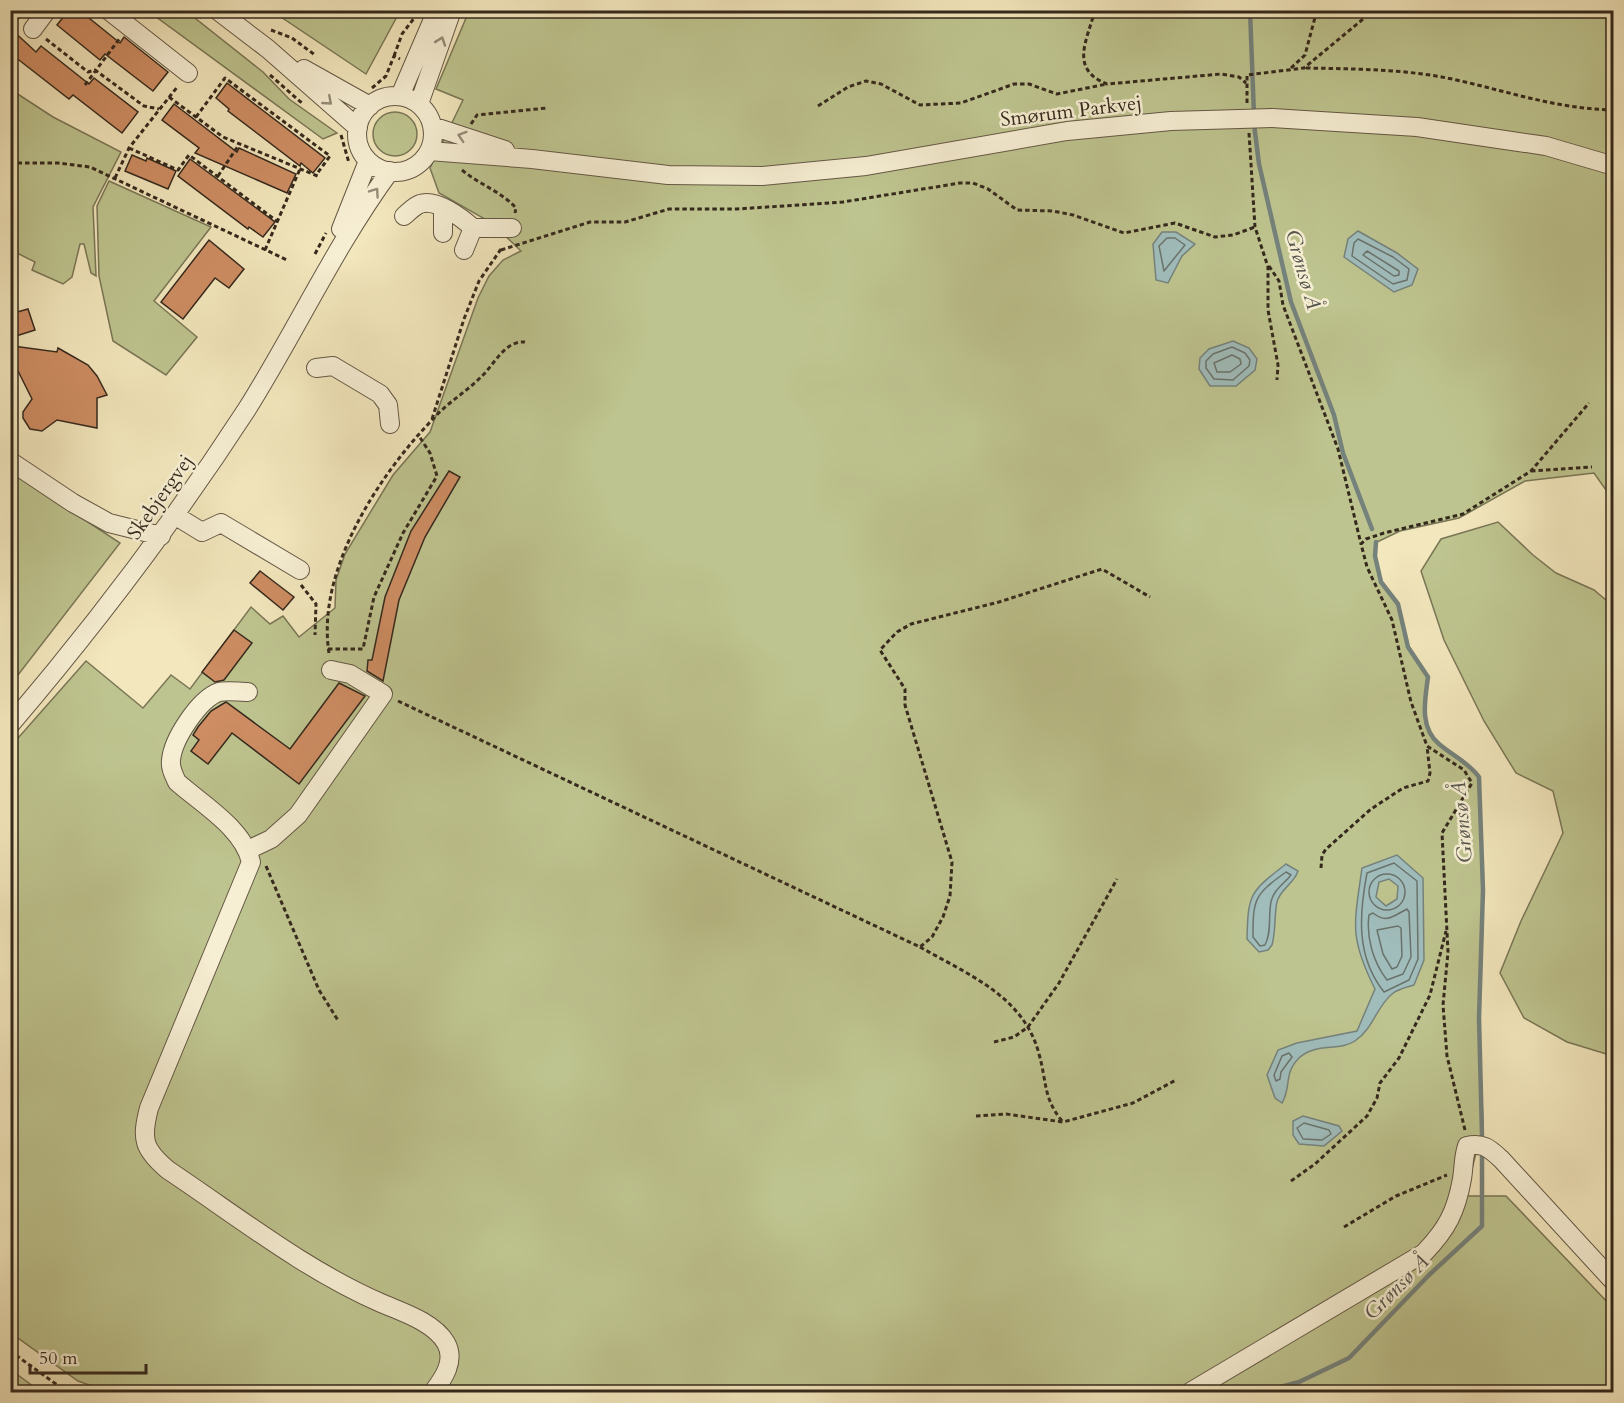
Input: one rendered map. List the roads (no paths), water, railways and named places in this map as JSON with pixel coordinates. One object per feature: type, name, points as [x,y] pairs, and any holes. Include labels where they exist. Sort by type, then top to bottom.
[{"type":"street","points":[[33,29],[47,10]]},
{"type":"street","points":[[108,10],[188,73]]},
{"type":"street","points":[[400,96],[437,10]]},
{"type":"street","points":[[419,104],[452,10]]},
{"type":"street","points":[[214,18],[370,106]]},
{"type":"street","points":[[268,49],[358,128]]},
{"type":"street","points":[[400,96],[419,104],[428,114],[433,139],[422,161],[412,168],[390,171],[368,161],[358,140],[358,128],[370,106],[384,98],[400,96]]},
{"type":"street","name":"Smørum Parkvej","points":[[429,151],[532,159],[668,175],[762,176],[866,166],[1067,131],[1171,121],[1272,118],[1417,127],[1546,146],[1614,166]]},
{"type":"street","name":"Smørum Parkvej","points":[[432,126],[532,159]]},
{"type":"street","name":"Skebjergvej","points":[[321,278],[368,161]]},
{"type":"street","name":"Skebjergvej","points":[[10,725],[87,634],[176,516],[247,408],[321,278],[390,171]]},
{"type":"street","points":[[408,216],[418,204],[426,203],[461,218],[472,228],[512,228]]},
{"type":"street","points":[[443,209],[443,233]]},
{"type":"street","points":[[464,250],[472,228]]},
{"type":"street","points":[[316,368],[333,366],[380,394],[388,405],[390,424]]},
{"type":"street","points":[[10,461],[73,503],[108,523],[161,536]]},
{"type":"street","points":[[176,516],[202,532],[221,523],[297,574]]},
{"type":"street","points":[[248,849],[271,839],[298,815],[383,694],[350,674],[331,670]]},
{"type":"street","points":[[248,692],[220,692],[206,700],[184,727],[171,758],[172,772],[177,782],[240,837],[248,849],[251,862],[246,879],[149,1108],[144,1137],[152,1156],[168,1170],[320,1271],[430,1327],[447,1344],[449,1359],[447,1374],[433,1392]]},
{"type":"street","points":[[1190,1392],[1424,1253],[1443,1233],[1452,1216],[1463,1174],[1465,1153],[1480,1144],[1501,1159],[1614,1282]]},
{"type":"water","points":[[1358,231],[1397,253],[1418,269],[1412,285],[1394,292],[1344,257],[1348,239]]},
{"type":"water","points":[[1162,232],[1176,232],[1195,244],[1182,256],[1168,283],[1156,280],[1153,244]]},
{"type":"water","points":[[1233,341],[1249,348],[1257,359],[1255,370],[1236,386],[1210,386],[1199,369],[1200,358],[1209,349]]},
{"type":"water","points":[[1397,855],[1423,878],[1424,960],[1414,985],[1392,994],[1366,1030],[1355,1041],[1341,1046],[1313,1050],[1299,1058],[1291,1069],[1282,1103],[1275,1098],[1267,1075],[1278,1050],[1297,1043],[1357,1031],[1375,989],[1357,943],[1356,918],[1362,868]],"holes":[[[1389,879],[1398,886],[1397,899],[1386,906],[1376,897],[1379,882]]]},
{"type":"water","points":[[1286,864],[1298,871],[1277,902],[1272,945],[1268,950],[1259,952],[1247,939],[1250,902],[1258,888]]},
{"type":"water","points":[[1303,1116],[1339,1126],[1342,1131],[1324,1146],[1299,1144],[1293,1135],[1293,1121]]},
{"type":"waterway","name":"Grønsø Å","points":[[1250,10],[1254,115]]},
{"type":"waterway","name":"Grønsø Å","points":[[1254,124],[1259,164],[1291,302],[1334,415],[1343,453],[1372,529]]},
{"type":"waterway","name":"Grønsø Å","points":[[1376,542],[1375,556],[1381,582],[1398,604],[1408,647],[1428,677],[1425,713],[1428,730],[1439,744],[1465,763],[1479,777],[1483,890],[1479,1018],[1482,1135]]},
{"type":"waterway","name":"Grønsø Å","points":[[1261,1392],[1299,1382],[1349,1358],[1429,1275],[1482,1226],[1482,1151]]}]
